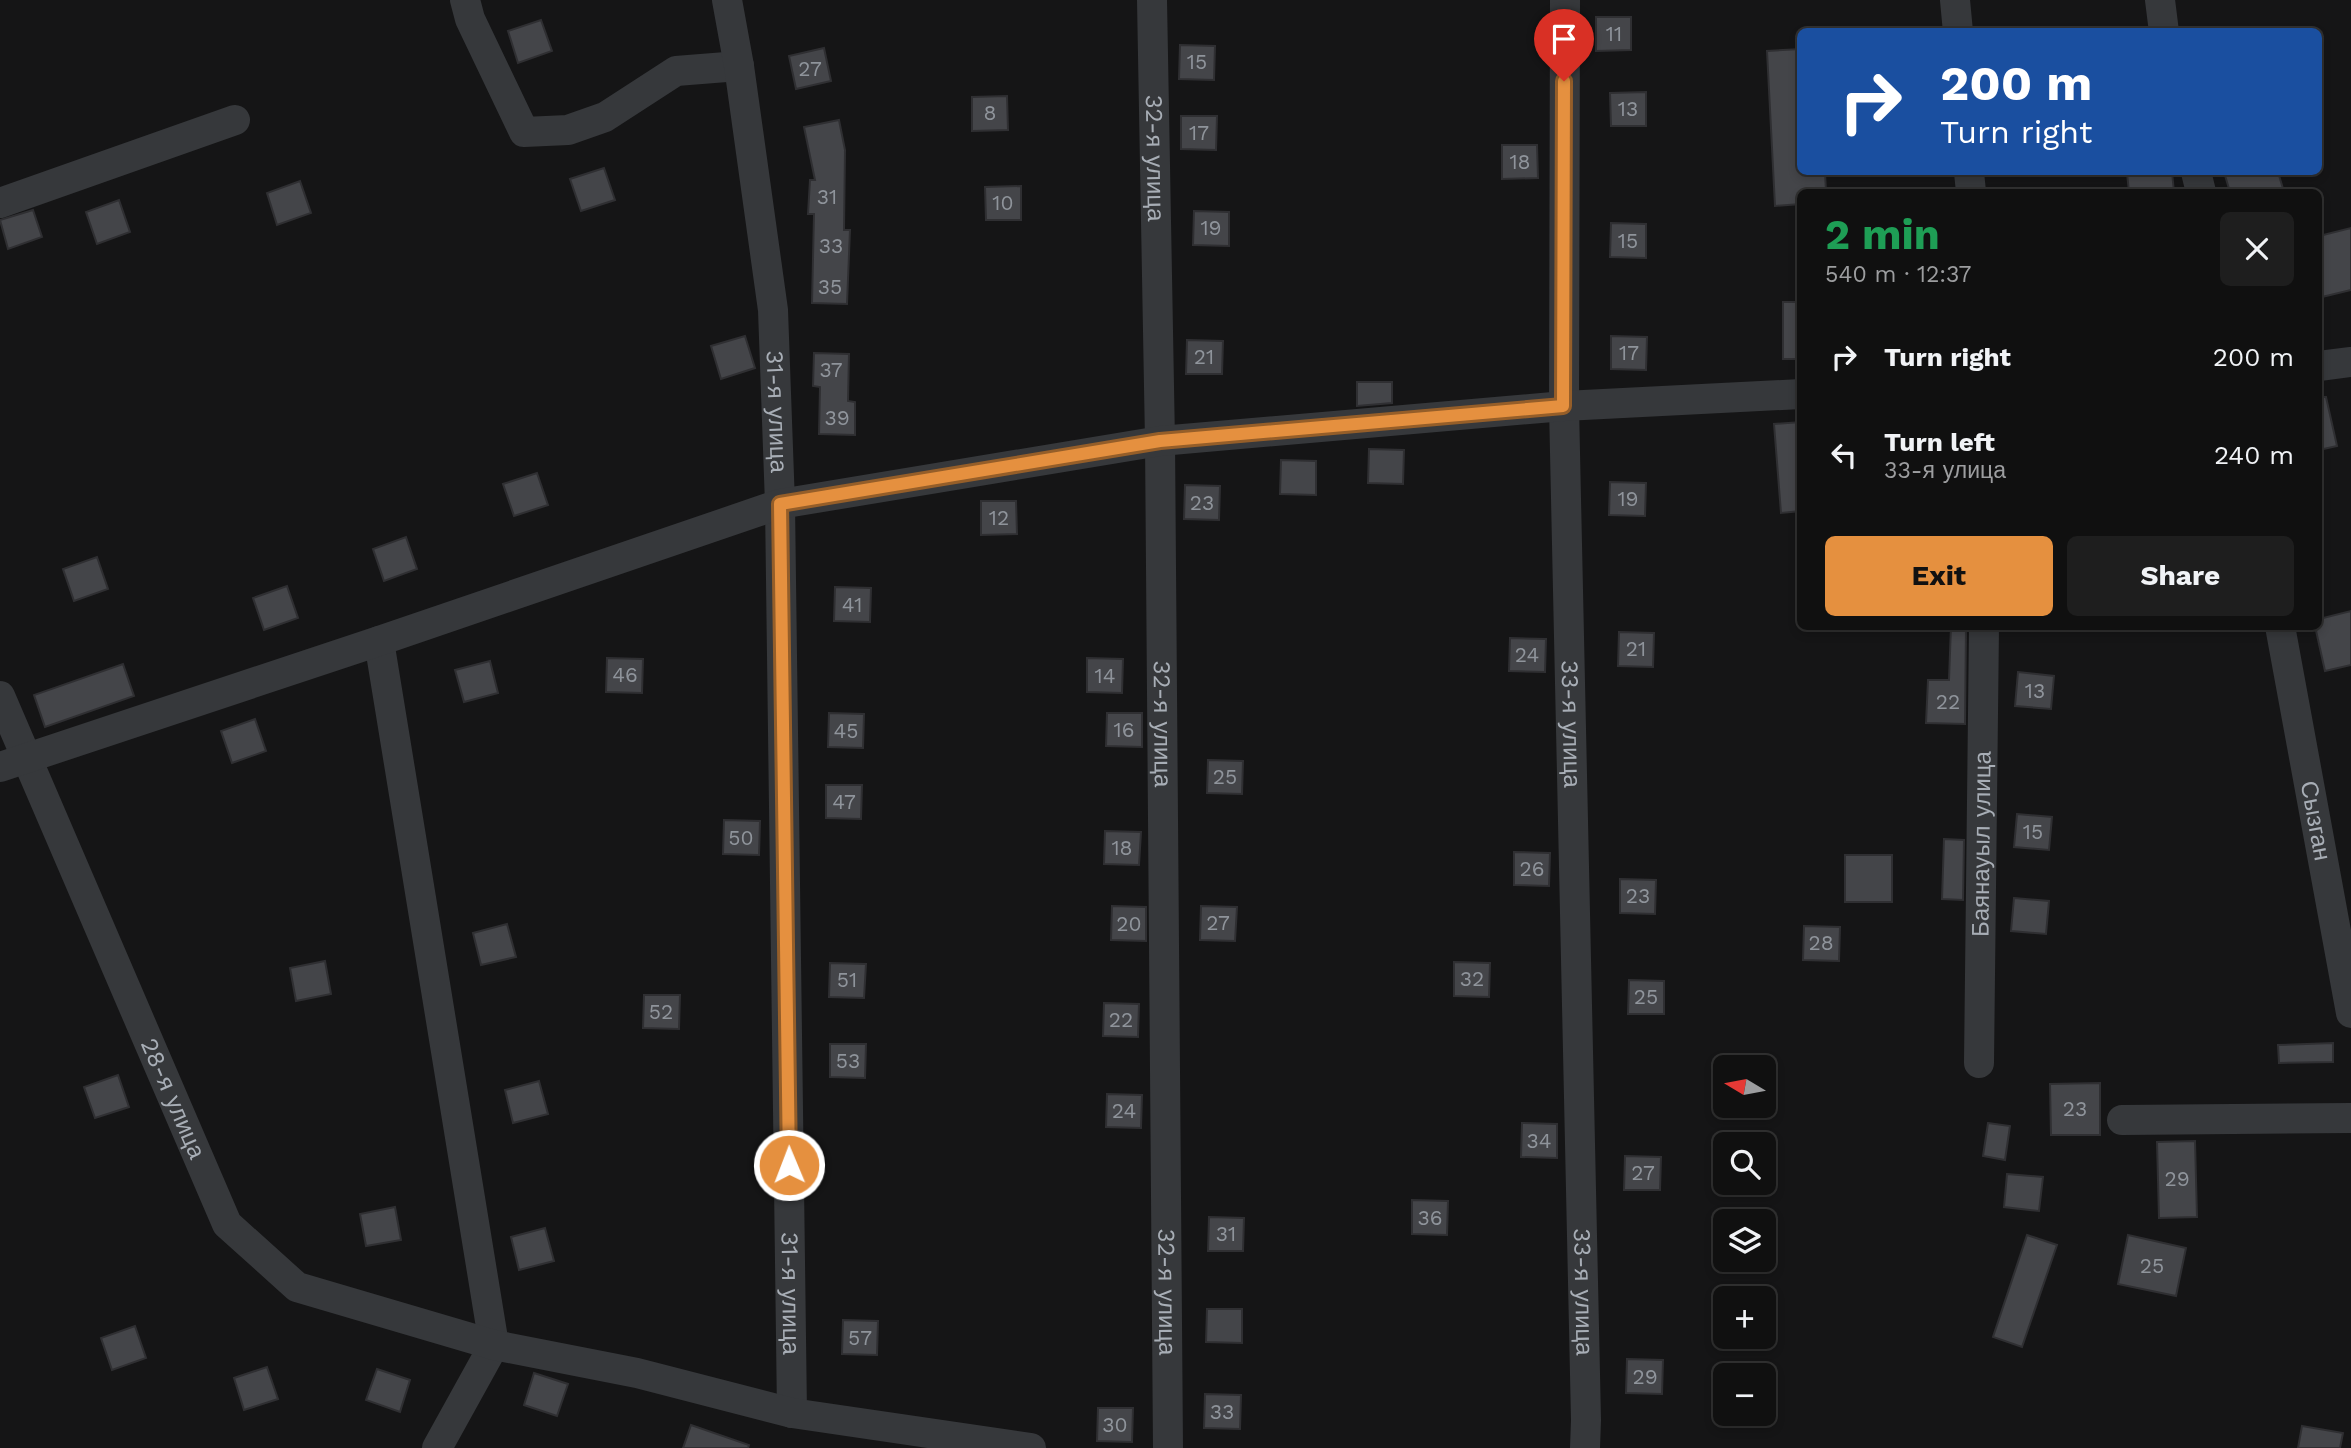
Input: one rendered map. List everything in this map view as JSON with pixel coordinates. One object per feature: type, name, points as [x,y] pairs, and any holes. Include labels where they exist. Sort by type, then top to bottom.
[{"type":"street","points":[[465,0],[470,19],[524,132],[568,130],[605,117],[676,71],[739,66]]},
{"type":"street","name":"31-я улица","points":[[727,0],[774,310],[780,504],[792,1413]]},
{"type":"street","name":"32-я улица","points":[[1152,0],[1160,441],[1168,1448]]},
{"type":"street","name":"33-я улица","points":[[1565,0],[1563,406],[1586,1420],[1584,1448]]},
{"type":"street","points":[[1955,0],[1958,28]]},
{"type":"street","points":[[2160,0],[2164,28]]},
{"type":"street","points":[[0,203],[235,120]]},
{"type":"street","points":[[2322,366],[2351,362]]},
{"type":"street","points":[[13,762],[780,504],[1160,441],[1563,406],[1797,394]]},
{"type":"street","name":"Баянауыл улица","points":[[1979,1063],[1984,630]]},
{"type":"street","name":"Сызган","points":[[2281,630],[2351,1013]]},
{"type":"street","points":[[379,641],[494,1345],[437,1448]]},
{"type":"street","name":"28-я улица","points":[[0,696],[13,762],[227,1224],[297,1287],[494,1345],[637,1373],[792,1413],[1031,1448]]},
{"type":"street","points":[[2122,1121],[2351,1118]]},
{"type":"building","points":[[1596,17],[1631,17],[1631,50],[1596,51]]},
{"type":"building","points":[[541,20],[552,51],[518,63],[508,31]]},
{"type":"building","points":[[1180,45],[1215,46],[1214,80],[1179,79]]},
{"type":"building","points":[[824,48],[831,81],[796,89],[789,56]]},
{"type":"building","points":[[1797,49],[1797,175],[1825,175],[1826,189],[1797,189],[1797,204],[1775,206],[1767,51]]},
{"type":"building","points":[[1646,92],[1646,126],[1611,126],[1610,93]]},
{"type":"building","points":[[1007,96],[1008,130],[972,131],[972,97]]},
{"type":"building","points":[[1181,116],[1217,116],[1216,150],[1181,149]]},
{"type":"building","points":[[839,120],[845,150],[844,230],[850,230],[847,304],[812,303],[814,214],[808,214],[810,180],[815,180],[804,127]]},
{"type":"building","points":[[1502,145],[1537,145],[1538,178],[1502,179]]},
{"type":"building","points":[[604,168],[615,200],[581,211],[570,179]]},
{"type":"building","points":[[2127,175],[2172,175],[2174,189],[2129,189]]},
{"type":"building","points":[[2225,175],[2279,175],[2283,189],[2229,189]]},
{"type":"building","points":[[300,181],[311,213],[277,225],[267,193]]},
{"type":"building","points":[[1021,186],[1021,220],[986,220],[985,187]]},
{"type":"building","points":[[119,200],[130,232],[97,244],[86,212]]},
{"type":"building","points":[[33,210],[42,237],[8,249],[0,220]]},
{"type":"building","points":[[1194,211],[1229,212],[1229,246],[1193,245]]},
{"type":"building","points":[[1611,223],[1646,224],[1646,258],[1610,257]]},
{"type":"building","points":[[2351,228],[2351,290],[2322,297],[2322,235]]},
{"type":"building","points":[[1783,302],[1797,302],[1797,359],[1783,359]]},
{"type":"building","points":[[745,336],[755,368],[721,379],[711,346]]},
{"type":"building","points":[[1611,336],[1647,337],[1646,370],[1611,369]]},
{"type":"building","points":[[1187,340],[1223,341],[1222,374],[1186,374]]},
{"type":"building","points":[[814,353],[849,354],[848,401],[855,402],[855,435],[819,434],[820,387],[813,386]]},
{"type":"building","points":[[1357,382],[1392,382],[1392,403],[1357,406]]},
{"type":"building","points":[[2322,397],[2326,397],[2337,446],[2322,449]]},
{"type":"building","points":[[1797,422],[1797,511],[1781,513],[1774,424]]},
{"type":"building","points":[[1369,449],[1404,450],[1403,484],[1368,483]]},
{"type":"building","points":[[1281,460],[1316,461],[1316,495],[1280,494]]},
{"type":"building","points":[[537,473],[548,505],[514,516],[503,484]]},
{"type":"building","points":[[1610,482],[1646,483],[1645,516],[1609,515]]},
{"type":"building","points":[[1185,485],[1220,486],[1219,520],[1184,519]]},
{"type":"building","points":[[981,501],[1016,501],[1017,534],[981,535]]},
{"type":"building","points":[[406,537],[417,569],[384,581],[373,549]]},
{"type":"building","points":[[97,557],[108,589],[74,601],[63,569]]},
{"type":"building","points":[[287,586],[298,618],[264,630],[253,598]]},
{"type":"building","points":[[835,587],[871,588],[870,622],[834,621]]},
{"type":"building","points":[[2351,611],[2351,665],[2325,671],[2316,630],[2322,630],[2322,618]]},
{"type":"building","points":[[1951,630],[1966,630],[1965,724],[1926,723],[1928,680],[1949,680]]},
{"type":"building","points":[[1619,632],[1654,633],[1653,667],[1618,666]]},
{"type":"building","points":[[1510,638],[1546,639],[1545,672],[1509,671]]},
{"type":"building","points":[[607,658],[643,659],[642,693],[606,692]]},
{"type":"building","points":[[1087,658],[1123,659],[1122,693],[1087,692]]},
{"type":"building","points":[[490,661],[498,693],[464,702],[455,670]]},
{"type":"building","points":[[123,664],[134,696],[45,727],[34,695]]},
{"type":"building","points":[[2018,672],[2054,676],[2051,709],[2015,706]]},
{"type":"building","points":[[829,713],[864,714],[863,748],[828,747]]},
{"type":"building","points":[[1107,713],[1142,713],[1142,747],[1106,746]]},
{"type":"building","points":[[255,719],[266,751],[232,763],[221,731]]},
{"type":"building","points":[[1208,760],[1243,761],[1242,794],[1207,793]]},
{"type":"building","points":[[826,785],[862,785],[861,819],[826,818]]},
{"type":"building","points":[[2017,814],[2052,817],[2049,850],[2014,847]]},
{"type":"building","points":[[724,820],[760,821],[759,855],[723,854]]},
{"type":"building","points":[[1105,831],[1141,832],[1139,865],[1104,864]]},
{"type":"building","points":[[1944,839],[1964,840],[1963,900],[1942,899]]},
{"type":"building","points":[[1514,852],[1550,853],[1549,886],[1514,885]]},
{"type":"building","points":[[1845,855],[1892,855],[1892,902],[1845,902]]},
{"type":"building","points":[[1620,879],[1656,880],[1655,914],[1620,913]]},
{"type":"building","points":[[2014,898],[2049,901],[2046,934],[2011,931]]},
{"type":"building","points":[[1112,906],[1146,907],[1146,941],[1111,940]]},
{"type":"building","points":[[1201,906],[1237,907],[1235,941],[1200,940]]},
{"type":"building","points":[[507,924],[516,957],[481,965],[473,933]]},
{"type":"building","points":[[1804,926],[1840,927],[1839,961],[1803,960]]},
{"type":"building","points":[[325,961],[331,994],[296,1001],[290,968]]},
{"type":"building","points":[[1454,962],[1490,963],[1489,997],[1454,996]]},
{"type":"building","points":[[830,963],[866,964],[864,998],[829,997]]},
{"type":"building","points":[[1629,980],[1664,981],[1664,1014],[1628,1014]]},
{"type":"building","points":[[644,995],[680,995],[679,1029],[643,1028]]},
{"type":"building","points":[[1104,1003],[1139,1004],[1138,1037],[1103,1036]]},
{"type":"building","points":[[2333,1043],[2333,1062],[2279,1063],[2278,1045]]},
{"type":"building","points":[[830,1044],[866,1044],[865,1078],[830,1077]]},
{"type":"building","points":[[118,1075],[129,1107],[95,1118],[84,1087]]},
{"type":"building","points":[[539,1081],[548,1114],[513,1123],[505,1090]]},
{"type":"building","points":[[2100,1083],[2100,1135],[2051,1135],[2050,1084]]},
{"type":"building","points":[[1107,1094],[1142,1095],[1141,1128],[1106,1127]]},
{"type":"building","points":[[1522,1123],[1557,1124],[1557,1158],[1521,1157]]},
{"type":"building","points":[[1988,1123],[2010,1126],[2005,1160],[1983,1156]]},
{"type":"building","points":[[2195,1141],[2197,1217],[2159,1218],[2157,1142]]},
{"type":"building","points":[[1625,1156],[1661,1157],[1660,1190],[1624,1190]]},
{"type":"building","points":[[2007,1174],[2043,1177],[2039,1211],[2004,1207]]},
{"type":"building","points":[[1412,1200],[1448,1201],[1447,1235],[1412,1234]]},
{"type":"building","points":[[395,1207],[401,1240],[366,1246],[360,1214]]},
{"type":"building","points":[[1209,1217],[1244,1218],[1243,1251],[1208,1251]]},
{"type":"building","points":[[545,1228],[554,1261],[519,1270],[511,1237]]},
{"type":"building","points":[[2027,1235],[2057,1245],[2022,1347],[1993,1337]]},
{"type":"building","points":[[2128,1235],[2186,1248],[2176,1296],[2118,1284]]},
{"type":"building","points":[[1207,1309],[1242,1309],[1242,1343],[1206,1342]]},
{"type":"building","points":[[843,1320],[878,1321],[877,1355],[842,1354]]},
{"type":"building","points":[[135,1326],[146,1358],[112,1370],[101,1338]]},
{"type":"building","points":[[1627,1359],[1663,1360],[1662,1394],[1626,1393]]},
{"type":"building","points":[[267,1367],[278,1399],[244,1410],[234,1378]]},
{"type":"building","points":[[377,1369],[410,1380],[400,1412],[366,1400]]},
{"type":"building","points":[[534,1373],[568,1384],[557,1416],[524,1405]]},
{"type":"building","points":[[1205,1394],[1241,1395],[1240,1429],[1204,1428]]},
{"type":"building","points":[[1098,1408],[1133,1408],[1132,1442],[1097,1441]]},
{"type":"building","points":[[691,1425],[749,1445],[748,1448],[683,1448]]},
{"type":"building","points":[[2302,1426],[2343,1433],[2340,1448],[2298,1448]]},
{"type":"route","points":[[789,1165],[780,504],[1160,441],[1563,406],[1564,81]]}]
